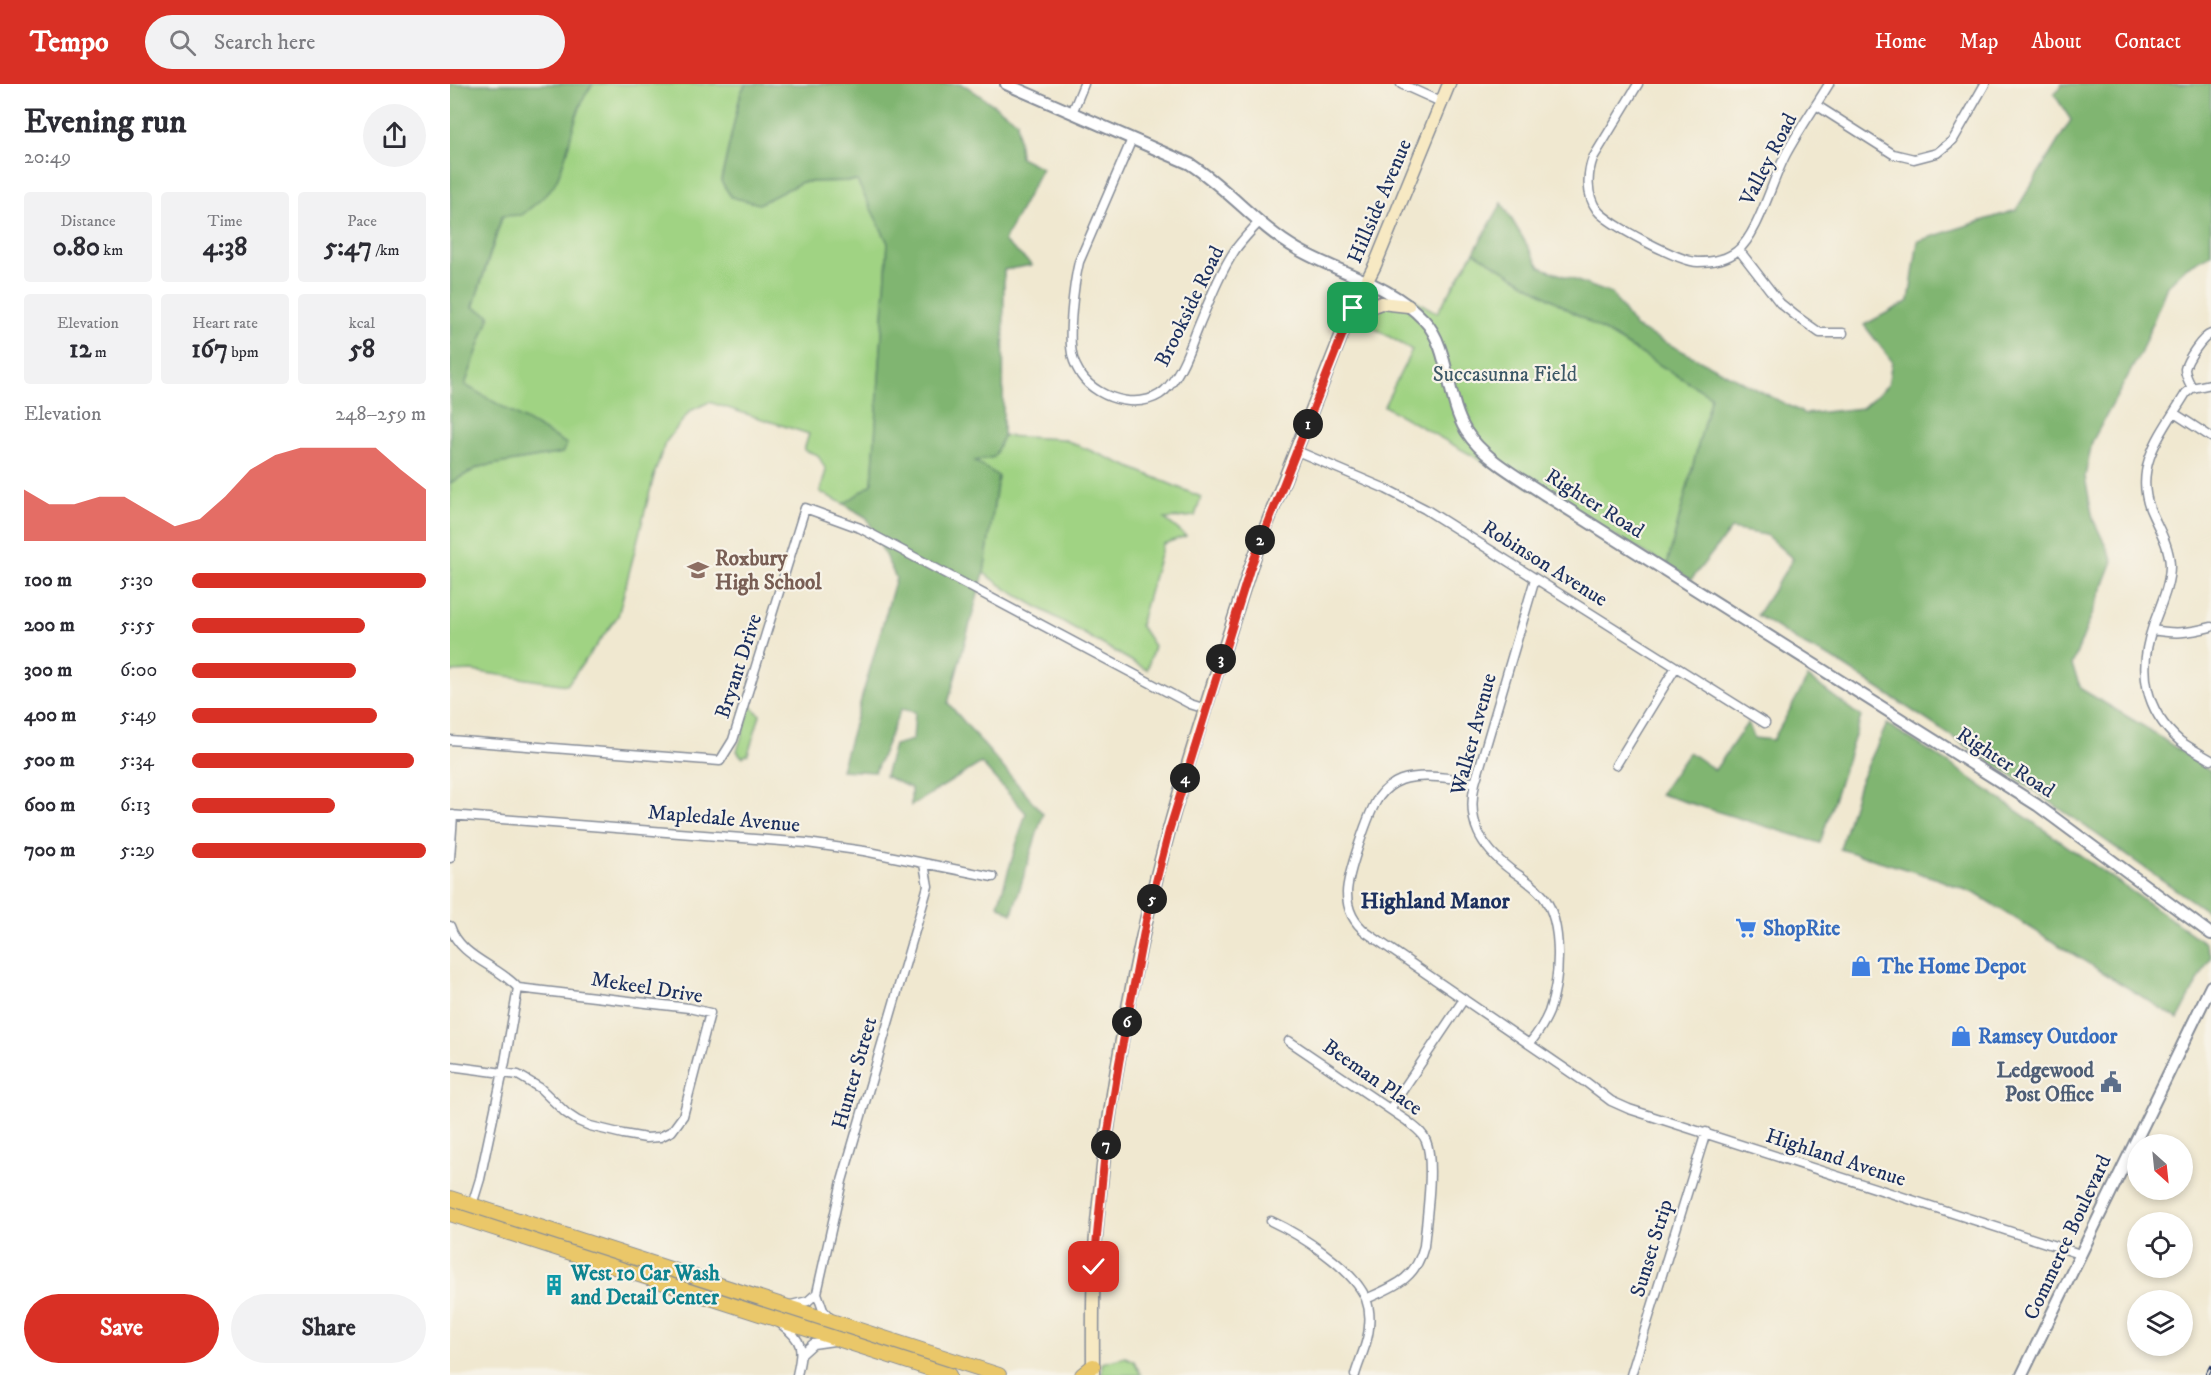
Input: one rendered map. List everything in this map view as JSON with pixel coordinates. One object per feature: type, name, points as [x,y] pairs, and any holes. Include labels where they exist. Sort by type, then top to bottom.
[{"type":"highway","points":[[450,1198],[999,1375]]},
{"type":"highway","points":[[450,1214],[949,1375]]},
{"type":"main road","name":"Hillside Avenue","points":[[1091,1372],[1095,1239],[1105,1151],[1146,921],[1173,818],[1250,569],[1349,316],[1375,265],[1449,84]]},
{"type":"main road","points":[[1349,316],[1382,303],[1408,306]]},
{"type":"street","name":"Righter Road","points":[[1006,84],[1190,165],[1203,173],[1259,222],[1298,250],[1394,295],[1426,321],[1435,337],[1459,416],[1466,430],[1492,458],[1544,494],[2037,805],[2211,934]]},
{"type":"street","points":[[1072,112],[1084,84]]},
{"type":"street","points":[[1401,84],[1442,102]]},
{"type":"street","points":[[1638,84],[1593,158],[1588,171],[1590,195],[1598,210],[1610,221],[1675,256],[1696,262],[1730,257],[1739,250],[1780,303],[1796,316],[1820,333],[1843,333]]},
{"type":"street","name":"Valley Road","points":[[1739,250],[1749,239],[1786,154],[1829,84]]},
{"type":"street","points":[[1816,105],[1893,154],[1914,159],[1937,153],[1953,140],[1985,84]]},
{"type":"street","name":"Brookside Road","points":[[1132,139],[1079,262],[1075,277],[1071,340],[1073,358],[1081,375],[1091,385],[1125,401],[1142,402],[1159,396],[1170,386],[1182,365],[1220,277],[1236,249],[1259,222]]},
{"type":"street","points":[[2192,388],[2186,377],[2185,368],[2202,340],[2211,334]]},
{"type":"street","points":[[2211,384],[2192,388],[2186,393],[2147,459],[2145,476],[2150,508],[2167,548],[2170,563],[2169,581],[2146,650],[2148,695],[2154,710],[2167,728],[2181,742],[2211,760]]},
{"type":"street","points":[[2174,413],[2211,437]]},
{"type":"street","name":"Robinson Avenue","points":[[1297,451],[1386,489],[1425,509],[1765,723]]},
{"type":"street","name":"Bryant Drive","points":[[450,740],[720,761],[733,740],[805,508],[860,528],[1190,704],[1206,709]]},
{"type":"street","name":"Walker Avenue","points":[[1530,1043],[1541,1029],[1553,1000],[1557,976],[1555,921],[1545,897],[1534,885],[1494,856],[1482,842],[1473,816],[1472,793],[1535,579]]},
{"type":"street","points":[[2152,630],[2171,634],[2211,627]]},
{"type":"street","points":[[1616,765],[1676,667]]},
{"type":"street","name":"Highland Avenue","points":[[1475,783],[1458,779],[1420,777],[1401,780],[1383,791],[1372,809],[1347,893],[1351,913],[1360,928],[1584,1082],[1623,1106],[2080,1254]]},
{"type":"street","points":[[450,858],[451,815]]},
{"type":"street","name":"Mapledale Avenue","points":[[451,815],[807,843],[864,851],[993,877]]},
{"type":"street","name":"Hunter Street","points":[[817,1293],[842,1181],[926,893],[924,864]]},
{"type":"street","points":[[450,926],[453,935],[465,950],[507,976],[518,988],[503,1072],[480,1179],[472,1205]]},
{"type":"street","name":"Commerce Boulevard","points":[[2022,1375],[2211,986]]},
{"type":"street","name":"Mekeel Drive","points":[[503,1072],[514,1073],[530,1081],[566,1113],[590,1126],[646,1138],[660,1137],[672,1131],[683,1116],[710,1013],[689,1008],[518,988]]},
{"type":"street","points":[[1390,1109],[1464,999]]},
{"type":"street","name":"Beeman Place","points":[[1289,1041],[1390,1109],[1420,1131],[1427,1142],[1430,1166],[1421,1259],[1405,1280],[1366,1299]]},
{"type":"street","points":[[450,1066],[503,1072]]},
{"type":"street","name":"Sunset Strip","points":[[1630,1375],[1706,1132]]},
{"type":"street","points":[[1270,1221],[1294,1232],[1347,1273],[1356,1282],[1366,1299],[1370,1329],[1354,1375]]},
{"type":"street","points":[[782,1306],[804,1303],[817,1293],[823,1310],[836,1323]]},
{"type":"street","points":[[775,1319],[795,1336],[800,1344],[802,1354],[797,1375]]},
{"type":"street","points":[[802,1354],[813,1344],[842,1341]]},
{"type":"green space","points":[[450,84],[593,84],[585,95],[575,119],[561,171],[552,187],[545,196],[522,215],[502,216],[473,307],[490,315],[465,385],[567,444],[562,453],[479,467],[450,483]]},
{"type":"green space","points":[[593,84],[746,84],[741,92],[721,180],[759,204],[802,182],[858,181],[888,243],[872,485],[844,504],[820,492],[826,470],[818,455],[804,450],[809,434],[709,402],[690,411],[665,443],[655,472],[618,616],[567,685],[472,671],[450,672],[450,483],[479,467],[562,453],[465,385],[490,315],[473,308],[503,215],[568,151],[571,133],[585,94]]},
{"type":"green space","points":[[746,84],[958,84],[966,86],[1017,121],[1020,157],[1042,168],[1004,241],[1032,265],[1004,270],[1003,436],[994,457],[975,461],[998,476],[984,573],[948,703],[1043,814],[1012,914],[998,905],[1026,813],[981,763],[911,806],[911,788],[885,776],[894,745],[913,740],[915,712],[901,709],[875,772],[841,770],[896,578],[867,518],[844,504],[872,484],[888,243],[857,181],[802,182],[759,204],[731,197],[721,181],[741,92]]},
{"type":"green space","points":[[2062,84],[2211,84],[2211,254],[2187,267],[2167,286],[2141,352],[2092,442],[2085,477],[2093,519],[2113,561],[2072,665],[2081,689],[2148,729],[2211,772],[2211,914],[2023,783],[1835,660],[1806,646],[1757,615],[1793,559],[1766,535],[1731,529],[1691,580],[1667,565],[1711,396],[1474,252],[1502,203],[1540,267],[1612,294],[1635,327],[1805,414],[1862,408],[1888,385],[1892,361],[1864,325],[1909,301],[1918,241],[2016,210],[2071,120],[2054,94]]},
{"type":"green space","name":"Succasunna Field","points":[[1474,252],[1711,396],[1667,565],[1384,406],[1412,350],[1369,325],[1390,285],[1437,313]]},
{"type":"green space","points":[[1003,436],[1063,439],[1201,497],[1195,516],[1165,519],[1186,536],[1163,544],[1140,625],[1154,646],[1147,670],[1008,590],[984,573],[998,477],[974,461],[994,457]]},
{"type":"green space","points":[[1808,677],[1861,717],[1820,843],[1660,794],[1689,752],[1715,770],[1748,722],[1754,738],[1773,740]]},
{"type":"green space","points":[[751,706],[760,715],[748,754],[742,757],[737,751]]},
{"type":"green space","points":[[1887,724],[1946,761],[2205,943],[2211,956],[2178,1019],[1976,894],[1935,878],[1840,849],[1859,784]]},
{"type":"green space","points":[[450,1203],[820,1323],[818,1328],[450,1209]]},
{"type":"green space","points":[[1125,1357],[1134,1361],[1141,1375],[1102,1375],[1102,1363]]},
{"type":"railway","points":[[2207,1375],[2211,1367]]},
{"type":"place","name":"Roxbury High School","points":[[698,570]]},
{"type":"place","name":"ShopRite","points":[[1746,928]]},
{"type":"place","name":"The Home Depot","points":[[1861,966]]},
{"type":"place","name":"Ramsey Outdoor","points":[[1961,1036]]},
{"type":"place","name":"Ledgewood Post Office","points":[[2111,1082]]},
{"type":"place","name":"West 10 Car Wash and Detail Center","points":[[554,1285]]},
{"type":"district","name":"Highland Manor","points":[[1435,900]]},
{"type":"route","points":[[1094,1267],[1098,1207],[1119,1063],[1146,921],[1169,831],[1250,569],[1353,308]]}]
